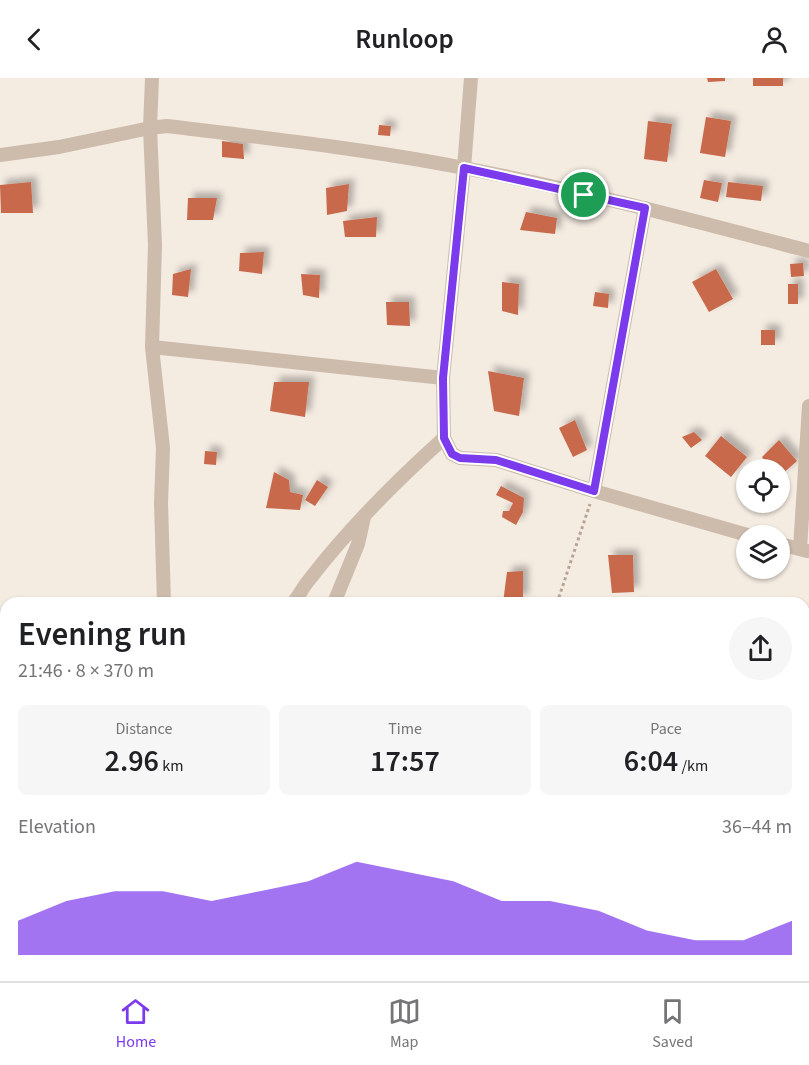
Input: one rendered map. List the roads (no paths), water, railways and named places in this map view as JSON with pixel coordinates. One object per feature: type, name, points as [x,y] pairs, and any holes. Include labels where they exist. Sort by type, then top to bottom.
[{"type":"street","points":[[152,78],[150,128],[155,245],[152,347],[163,448],[161,503],[164,597]]},
{"type":"street","points":[[471,78],[443,378],[444,438],[452,454],[460,458],[496,460],[736,532]]},
{"type":"street","points":[[0,155],[59,147],[167,126],[304,142],[464,168],[645,208],[809,250]]},
{"type":"street","points":[[594,491],[645,208]]},
{"type":"street","points":[[152,347],[443,378]]},
{"type":"street","points":[[790,546],[805,550],[809,406]]},
{"type":"street","points":[[297,597],[348,532],[404,474],[444,438]]},
{"type":"street","points":[[336,597],[357,544],[365,515]]}]
